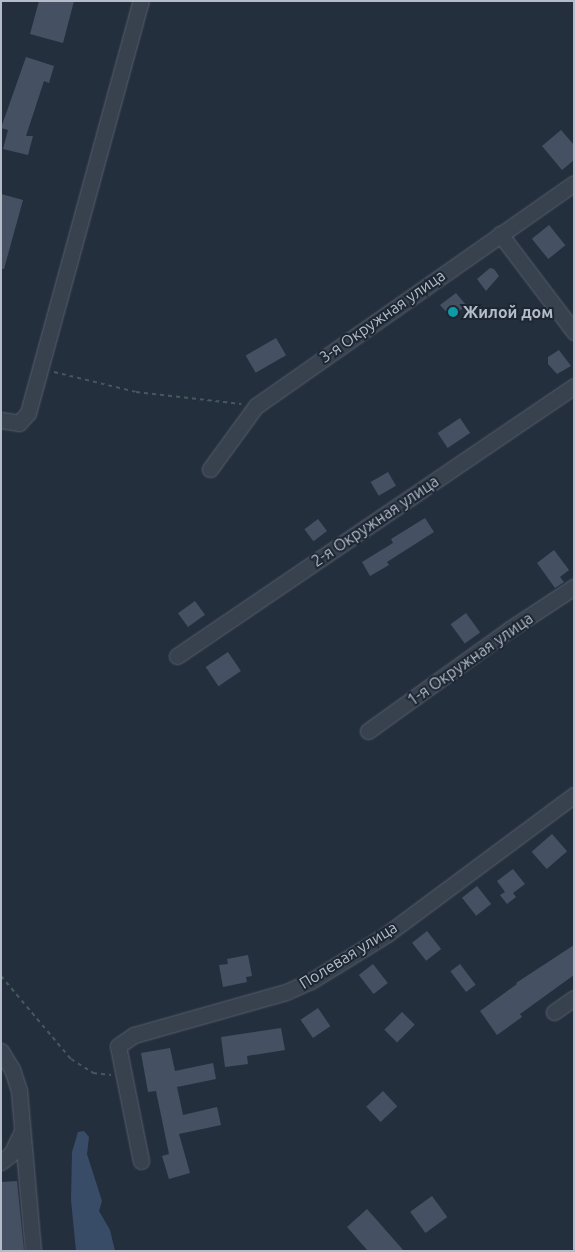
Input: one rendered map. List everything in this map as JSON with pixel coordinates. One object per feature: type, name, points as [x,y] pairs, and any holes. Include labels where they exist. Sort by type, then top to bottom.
[{"type":"street","points":[[1,420],[19,422],[25,419],[141,1]]},
{"type":"street","name":"3-я Окружная улица","points":[[210,469],[256,406],[574,183]]},
{"type":"street","points":[[500,234],[574,332]]},
{"type":"street","name":"2-я Окружная улица","points":[[176,656],[574,386]]},
{"type":"street","name":"1-я Окружная улица","points":[[368,731],[510,629],[574,587]]},
{"type":"street","name":"Полевая улица","points":[[141,1161],[118,1046],[134,1035],[286,992],[311,981],[387,934],[574,794]]},
{"type":"street","points":[[554,1012],[574,998]]},
{"type":"street","points":[[1,1050],[16,1078],[23,1129],[33,1251]]},
{"type":"street","points":[[1,1162],[11,1154],[23,1129]]},
{"type":"path","points":[[39,369],[136,392],[256,406]]},
{"type":"path","points":[[1,976],[70,1059],[93,1073],[106,1075],[124,1073]]},
{"type":"water","points":[[84,1131],[89,1137],[87,1154],[102,1201],[99,1211],[110,1230],[115,1251],[76,1251],[71,1200],[72,1152],[78,1132]]},
{"type":"building","points":[[39,1],[74,1],[63,43],[30,34]]},
{"type":"building","points":[[26,57],[54,66],[49,83],[44,81],[26,136],[33,136],[28,155],[3,149],[8,130],[1,128]]},
{"type":"building","points":[[561,130],[574,145],[574,160],[562,170],[542,146]]},
{"type":"building","points":[[1,194],[23,200],[4,269],[1,269]]},
{"type":"building","points":[[549,225],[565,245],[548,259],[532,239]]},
{"type":"building","name":"Жилой дом","points":[[490,268],[494,269],[499,276],[486,291],[477,279]]},
{"type":"building","name":"Жилой дом","points":[[456,293],[466,305],[452,318],[440,305]]},
{"type":"building","points":[[276,338],[286,355],[256,373],[246,356]]},
{"type":"building","name":"Жилой дом","points":[[559,350],[571,366],[557,374],[548,364],[548,357]]},
{"type":"building","points":[[460,418],[470,433],[448,448],[438,433]]},
{"type":"building","points":[[388,472],[396,486],[379,496],[371,482]]},
{"type":"building","points":[[425,518],[434,532],[387,562],[389,565],[370,576],[362,562],[393,543],[391,539]]},
{"type":"building","points":[[318,519],[327,531],[313,541],[304,529]]},
{"type":"building","points":[[554,550],[569,570],[560,577],[564,582],[555,588],[537,563]]},
{"type":"building","points":[[195,601],[205,615],[188,627],[178,613]]},
{"type":"building","points":[[466,613],[480,632],[465,644],[451,624]]},
{"type":"building","points":[[228,652],[241,671],[218,686],[206,667]]},
{"type":"building","points":[[552,834],[567,851],[547,869],[532,852]]},
{"type":"building","points":[[513,869],[525,884],[513,893],[516,897],[507,904],[500,895],[505,892],[497,881]]},
{"type":"building","points":[[477,886],[491,904],[476,916],[462,898]]},
{"type":"building","points":[[427,931],[441,949],[426,961],[412,943]]},
{"type":"building","points":[[574,945],[574,975],[520,1014],[522,1017],[497,1035],[480,1011],[516,983]]},
{"type":"building","points":[[248,955],[252,976],[246,977],[247,982],[223,987],[219,965],[228,964],[227,959]]},
{"type":"building","points":[[373,964],[388,983],[374,994],[359,975]]},
{"type":"building","points":[[460,964],[476,985],[466,992],[450,971]]},
{"type":"building","points":[[318,1008],[330,1026],[313,1038],[301,1020]]},
{"type":"building","points":[[402,1012],[415,1025],[397,1042],[384,1030]]},
{"type":"building","points":[[281,1028],[285,1050],[247,1056],[248,1064],[225,1067],[221,1037]]},
{"type":"building","points":[[170,1048],[175,1071],[213,1063],[216,1079],[177,1087],[183,1115],[217,1107],[221,1125],[179,1134],[190,1173],[169,1179],[162,1156],[169,1154],[156,1091],[148,1092],[141,1053]]},
{"type":"building","points":[[383,1091],[397,1106],[381,1122],[366,1107]]},
{"type":"building","points":[[17,1181],[24,1251],[1,1251],[1,1182]]},
{"type":"building","points":[[432,1196],[447,1217],[425,1233],[410,1212]]},
{"type":"building","points":[[367,1209],[404,1251],[368,1251],[347,1227]]},
{"type":"place","name":"Жилой дом","points":[[453,312]]}]
